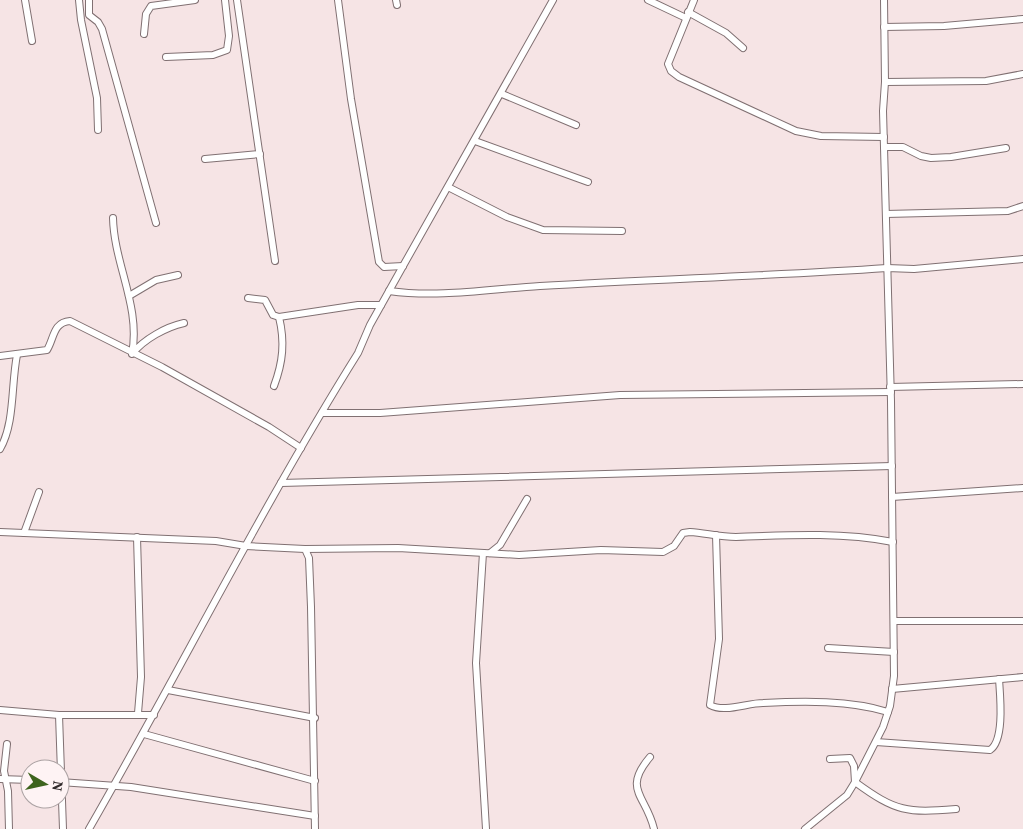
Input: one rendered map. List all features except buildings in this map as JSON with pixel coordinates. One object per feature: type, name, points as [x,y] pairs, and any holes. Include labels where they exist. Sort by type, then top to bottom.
[{"type":"street","points":[[25,0],[32,41]]},
{"type":"street","points":[[79,0],[81,20],[97,98],[98,130]]},
{"type":"street","points":[[89,0],[89,15],[98,22],[102,29],[156,223]]},
{"type":"street","points":[[144,34],[146,14],[151,6],[195,0]]},
{"type":"street","points":[[166,57],[213,55],[227,50],[229,36],[225,0]]},
{"type":"street","points":[[237,0],[275,261]]},
{"type":"street","points":[[338,0],[351,99],[379,262],[384,267],[403,266]]},
{"type":"street","points":[[90,829],[281,483],[358,353],[389,291],[554,0]]},
{"type":"street","points":[[648,0],[726,33],[743,48]]},
{"type":"street","points":[[694,0],[668,64],[671,71],[679,77],[796,131],[821,136],[884,137]]},
{"type":"street","points":[[805,829],[847,795],[876,742],[888,712],[892,689],[894,621],[884,147],[884,0]]},
{"type":"street","points":[[884,27],[944,26],[1023,19]]},
{"type":"street","points":[[885,82],[986,81],[1023,74]]},
{"type":"street","points":[[502,94],[576,125]]},
{"type":"street","points":[[475,141],[588,182]]},
{"type":"street","points":[[884,147],[903,147],[921,156],[931,158],[951,157],[1006,148]]},
{"type":"street","points":[[205,158],[260,154]]},
{"type":"street","points":[[448,187],[500,214],[543,230],[622,231]]},
{"type":"street","points":[[886,214],[1008,211],[1023,206]]},
{"type":"street","points":[[113,218],[115,240],[135,328],[132,354]]},
{"type":"street","points":[[389,291],[408,294],[439,294],[887,268],[914,269],[1023,258]]},
{"type":"street","points":[[129,296],[156,280],[178,275]]},
{"type":"street","points":[[248,298],[265,300],[273,314],[278,316],[349,306],[382,304]]},
{"type":"street","points":[[274,386],[282,365],[283,352],[278,316]]},
{"type":"street","points":[[0,356],[47,350],[56,327],[65,321],[70,321],[162,368],[269,427],[301,448]]},
{"type":"street","points":[[132,354],[148,340],[184,323]]},
{"type":"street","points":[[0,450],[7,437],[12,381],[17,355]]},
{"type":"street","points":[[322,413],[380,413],[620,395],[1023,384]]},
{"type":"street","points":[[281,483],[892,466]]},
{"type":"street","points":[[892,497],[1023,488]]},
{"type":"street","points":[[24,533],[39,492]]},
{"type":"street","points":[[486,829],[476,663],[487,553],[500,544],[528,499]]},
{"type":"street","points":[[0,532],[216,541],[246,546],[305,549],[398,548],[518,555],[602,550],[663,552],[674,546],[684,534],[690,532],[716,535],[846,537],[893,542]]},
{"type":"street","points":[[716,535],[719,639],[710,705],[722,708],[761,703],[862,705],[888,712]]},
{"type":"street","points":[[137,537],[141,678],[138,713]]},
{"type":"street","points":[[305,549],[309,558],[315,829]]},
{"type":"street","points":[[894,621],[1023,621]]},
{"type":"street","points":[[828,648],[894,652]]},
{"type":"street","points":[[892,689],[1023,677]]},
{"type":"street","points":[[876,742],[990,750],[997,744],[999,734],[1000,679]]},
{"type":"street","points":[[168,690],[314,718]]},
{"type":"street","points":[[0,710],[59,715],[154,714]]},
{"type":"street","points":[[59,715],[60,759]]},
{"type":"street","points":[[144,734],[315,781]]},
{"type":"street","points":[[7,744],[4,779],[8,829]]},
{"type":"street","points":[[650,757],[639,770],[636,782],[654,829]]},
{"type":"street","points":[[830,759],[850,758],[854,766],[855,782]]},
{"type":"street","points":[[4,779],[20,780]]},
{"type":"street","points":[[855,782],[888,804],[909,811],[956,809]]},
{"type":"street","points":[[70,783],[140,788],[315,816]]},
{"type":"street","points":[[62,809],[63,829]]}]
